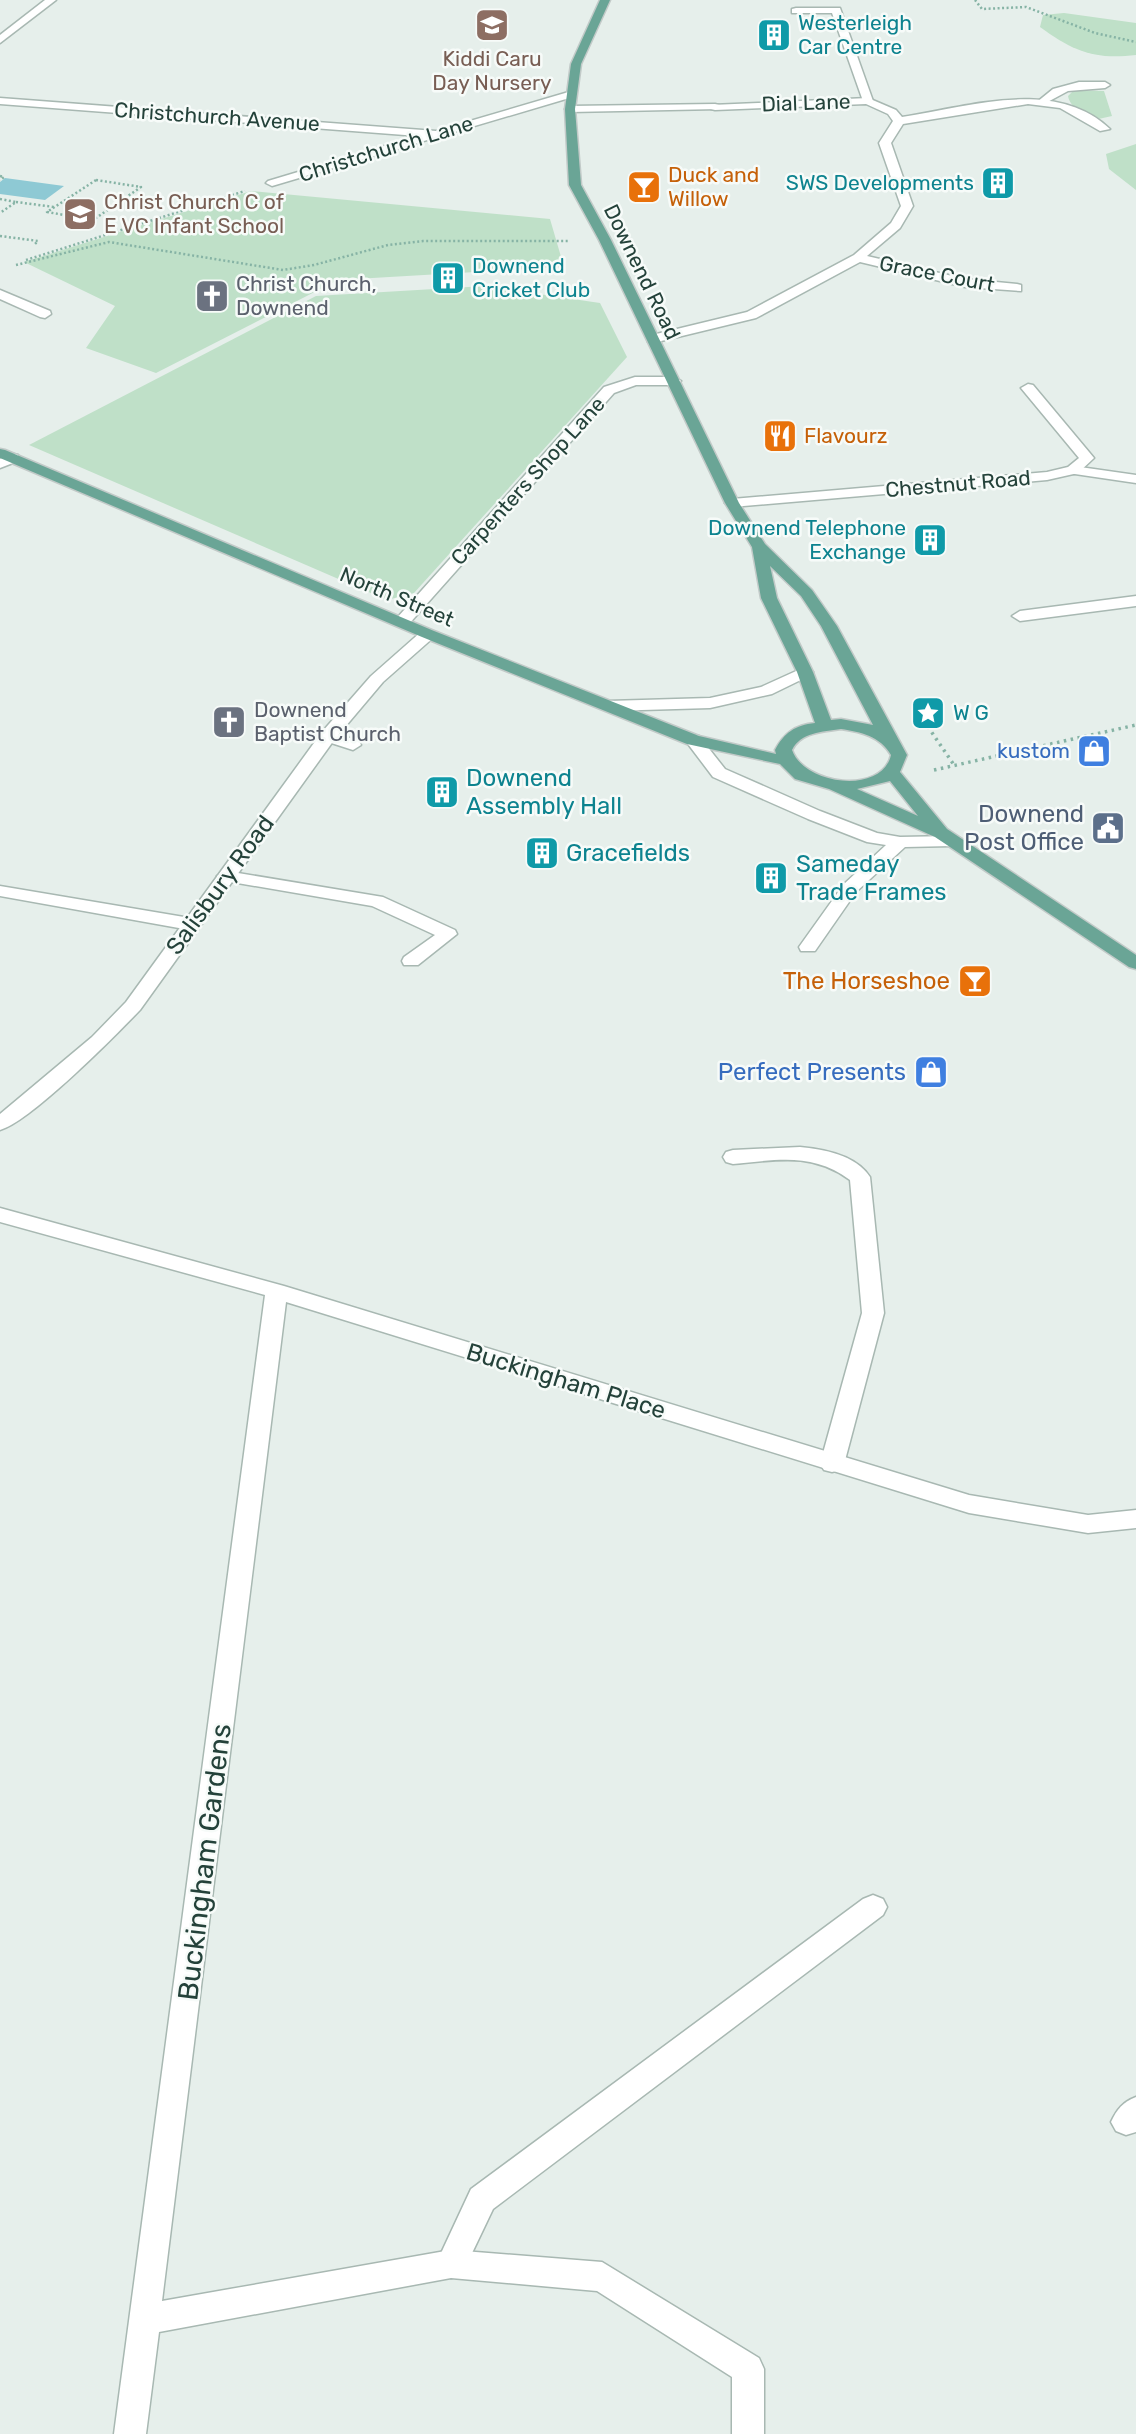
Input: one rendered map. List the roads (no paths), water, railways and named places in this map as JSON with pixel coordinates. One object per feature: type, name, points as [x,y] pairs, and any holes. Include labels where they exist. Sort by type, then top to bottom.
[{"type":"main road","name":"Downend Road","points":[[605,0],[576,64],[570,109],[575,185],[605,240],[732,503],[759,547],[807,593],[829,626],[899,755],[896,776]]},
{"type":"main road","name":"North Street","points":[[4,458],[428,634],[693,740],[784,760]]},
{"type":"main road","name":"Downend Road","points":[[759,547],[769,598],[805,672],[824,725]]},
{"type":"main road","points":[[888,738],[859,726],[824,725],[795,734],[782,750],[790,769],[802,776],[834,785],[946,837],[1136,963]]},
{"type":"main road","points":[[834,785],[867,783],[896,776],[946,837]]},
{"type":"street","points":[[0,40],[51,0]]},
{"type":"street","points":[[796,11],[836,10],[868,101]]},
{"type":"street","points":[[1042,102],[1052,93],[1071,85],[1105,85]]},
{"type":"street","name":"Christchurch Lane","points":[[272,183],[572,94]]},
{"type":"street","name":"Christchurch Avenue","points":[[0,101],[435,134]]},
{"type":"street","name":"Dial Lane","points":[[570,109],[868,101],[892,112],[899,121]]},
{"type":"street","points":[[653,339],[751,315],[858,258],[896,225],[907,206],[885,143],[899,121],[1007,102],[1042,102],[1063,105],[1104,129]]},
{"type":"street","name":"Grace Court","points":[[858,258],[965,284],[1017,288]]},
{"type":"street","points":[[0,294],[45,314]]},
{"type":"street","name":"Carpenters Shop Lane","points":[[402,622],[609,390],[635,381],[674,381]]},
{"type":"street","points":[[1028,388],[1087,458],[1073,470]]},
{"type":"street","points":[[1073,470],[1135,476]]},
{"type":"street","name":"Chestnut Road","points":[[732,503],[1047,477],[1073,470]]},
{"type":"street","points":[[1020,616],[1136,601]]},
{"type":"street","name":"Salisbury Road","points":[[0,1124],[100,1041],[133,1006],[328,736],[377,679],[428,634]]},
{"type":"street","points":[[607,706],[710,703],[765,691],[805,672]]},
{"type":"street","points":[[328,736],[353,745]]},
{"type":"street","points":[[693,740],[719,773],[873,838],[900,842],[946,837]]},
{"type":"street","points":[[808,947],[850,888],[900,842]]},
{"type":"street","points":[[226,876],[377,901],[448,934],[411,961]]},
{"type":"street","points":[[0,891],[190,924]]},
{"type":"street","points":[[733,1157],[812,1153],[843,1163],[860,1177],[873,1313],[832,1464]]},
{"type":"street","name":"Buckingham Place","points":[[0,1215],[276,1291],[832,1464],[970,1504],[1088,1524],[1136,1519]]},
{"type":"street","name":"Buckingham Gardens","points":[[130,2434],[147,2319],[276,1291]]},
{"type":"street","points":[[451,2264],[482,2199],[873,1907]]},
{"type":"street","points":[[147,2319],[451,2264],[602,2277],[748,2369],[748,2434]]},
{"type":"water","points":[[5,178],[64,186],[45,200],[0,194],[0,182]]},
{"type":"place","name":"Kiddi Caru Day Nursery","points":[[492,25]]},
{"type":"place","name":"Westerleigh Car Centre","points":[[774,35]]},
{"type":"place","name":"SWS Developments","points":[[998,183]]},
{"type":"place","name":"Duck and Willow","points":[[644,187]]},
{"type":"place","name":"Christ Church C of E VC Infant School","points":[[80,214]]},
{"type":"place","name":"Downend Cricket Club","points":[[448,278]]},
{"type":"place","name":"Christ Church, Downend","points":[[212,296]]},
{"type":"place","name":"Flavourz","points":[[780,436]]},
{"type":"place","name":"Downend Telephone Exchange","points":[[930,540]]},
{"type":"place","name":"W G","points":[[928,713]]},
{"type":"place","name":"Downend Baptist Church","points":[[229,722]]},
{"type":"place","name":"kustom","points":[[1094,751]]},
{"type":"place","name":"Downend Assembly Hall","points":[[442,792]]},
{"type":"place","name":"Downend Post Office","points":[[1108,828]]},
{"type":"place","name":"Gracefields","points":[[542,853]]},
{"type":"place","name":"Sameday Trade Frames","points":[[771,878]]},
{"type":"place","name":"The Horseshoe","points":[[975,981]]},
{"type":"place","name":"Perfect Presents","points":[[931,1072]]}]
